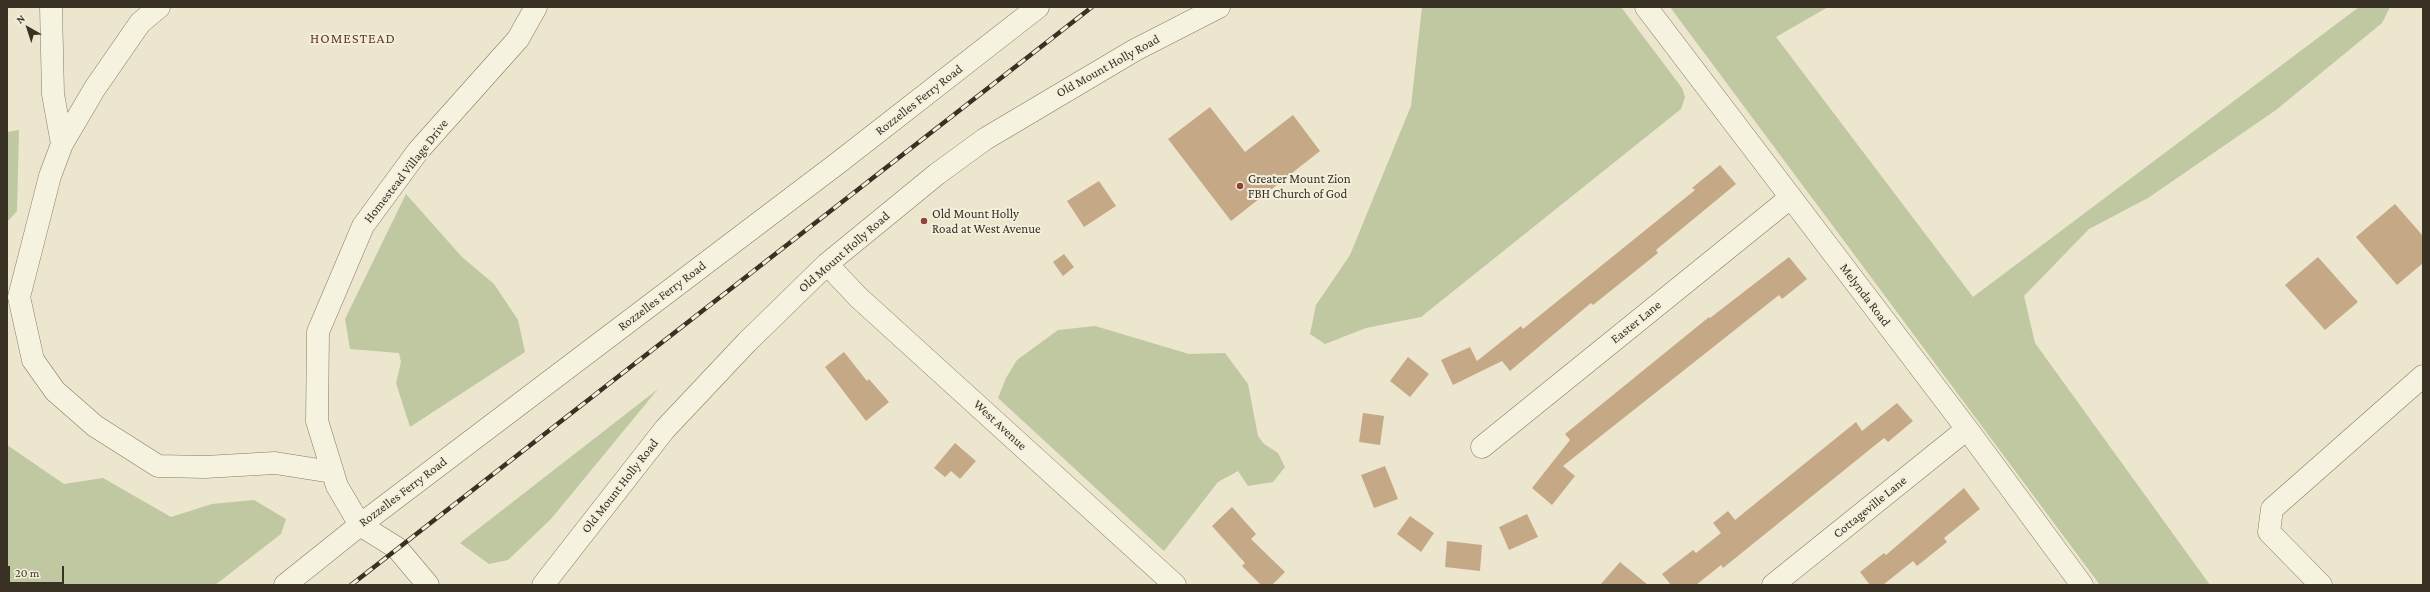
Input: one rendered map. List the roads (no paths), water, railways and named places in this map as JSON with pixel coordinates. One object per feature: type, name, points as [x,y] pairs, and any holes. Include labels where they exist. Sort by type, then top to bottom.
[{"type":"street","points":[[51,7],[53,94],[62,144]]},
{"type":"street","points":[[159,7],[140,23],[95,88],[62,144],[50,176],[20,297],[33,360],[55,391],[95,426],[158,466],[205,467],[275,463],[332,472]]},
{"type":"street","name":"Homestead Village Drive","points":[[360,525],[337,486],[317,421],[318,332],[363,226],[418,151],[518,39],[536,7]]},
{"type":"street","name":"Rozzelles Ferry Road","points":[[285,585],[360,525],[832,168],[1038,7]]},
{"type":"street","name":"Old Mount Holly Road","points":[[543,585],[665,429],[747,342],[827,264],[931,179],[984,139],[1135,50],[1219,7]]},
{"type":"street","name":"Melynda Road","points":[[1646,7],[1967,429],[2082,585]]},
{"type":"street","name":"Easter Lane","points":[[1482,447],[1790,198]]},
{"type":"street","name":"West Avenue","points":[[827,264],[858,297],[1175,585]]},
{"type":"street","points":[[2321,585],[2270,532],[2272,509],[2423,376]]},
{"type":"street","name":"Cottageville Lane","points":[[1773,585],[1967,429]]},
{"type":"street","points":[[360,525],[397,548],[428,585]]},
{"type":"railway","points":[[351,585],[1092,7]]},
{"type":"place","name":"Greater Mount Zion FBH Church of God","points":[[1240,186]]},
{"type":"place","name":"Old Mount Holly Road at West Avenue","points":[[924,221]]},
{"type":"district","name":"HOMESTEAD","points":[[353,39]]}]
